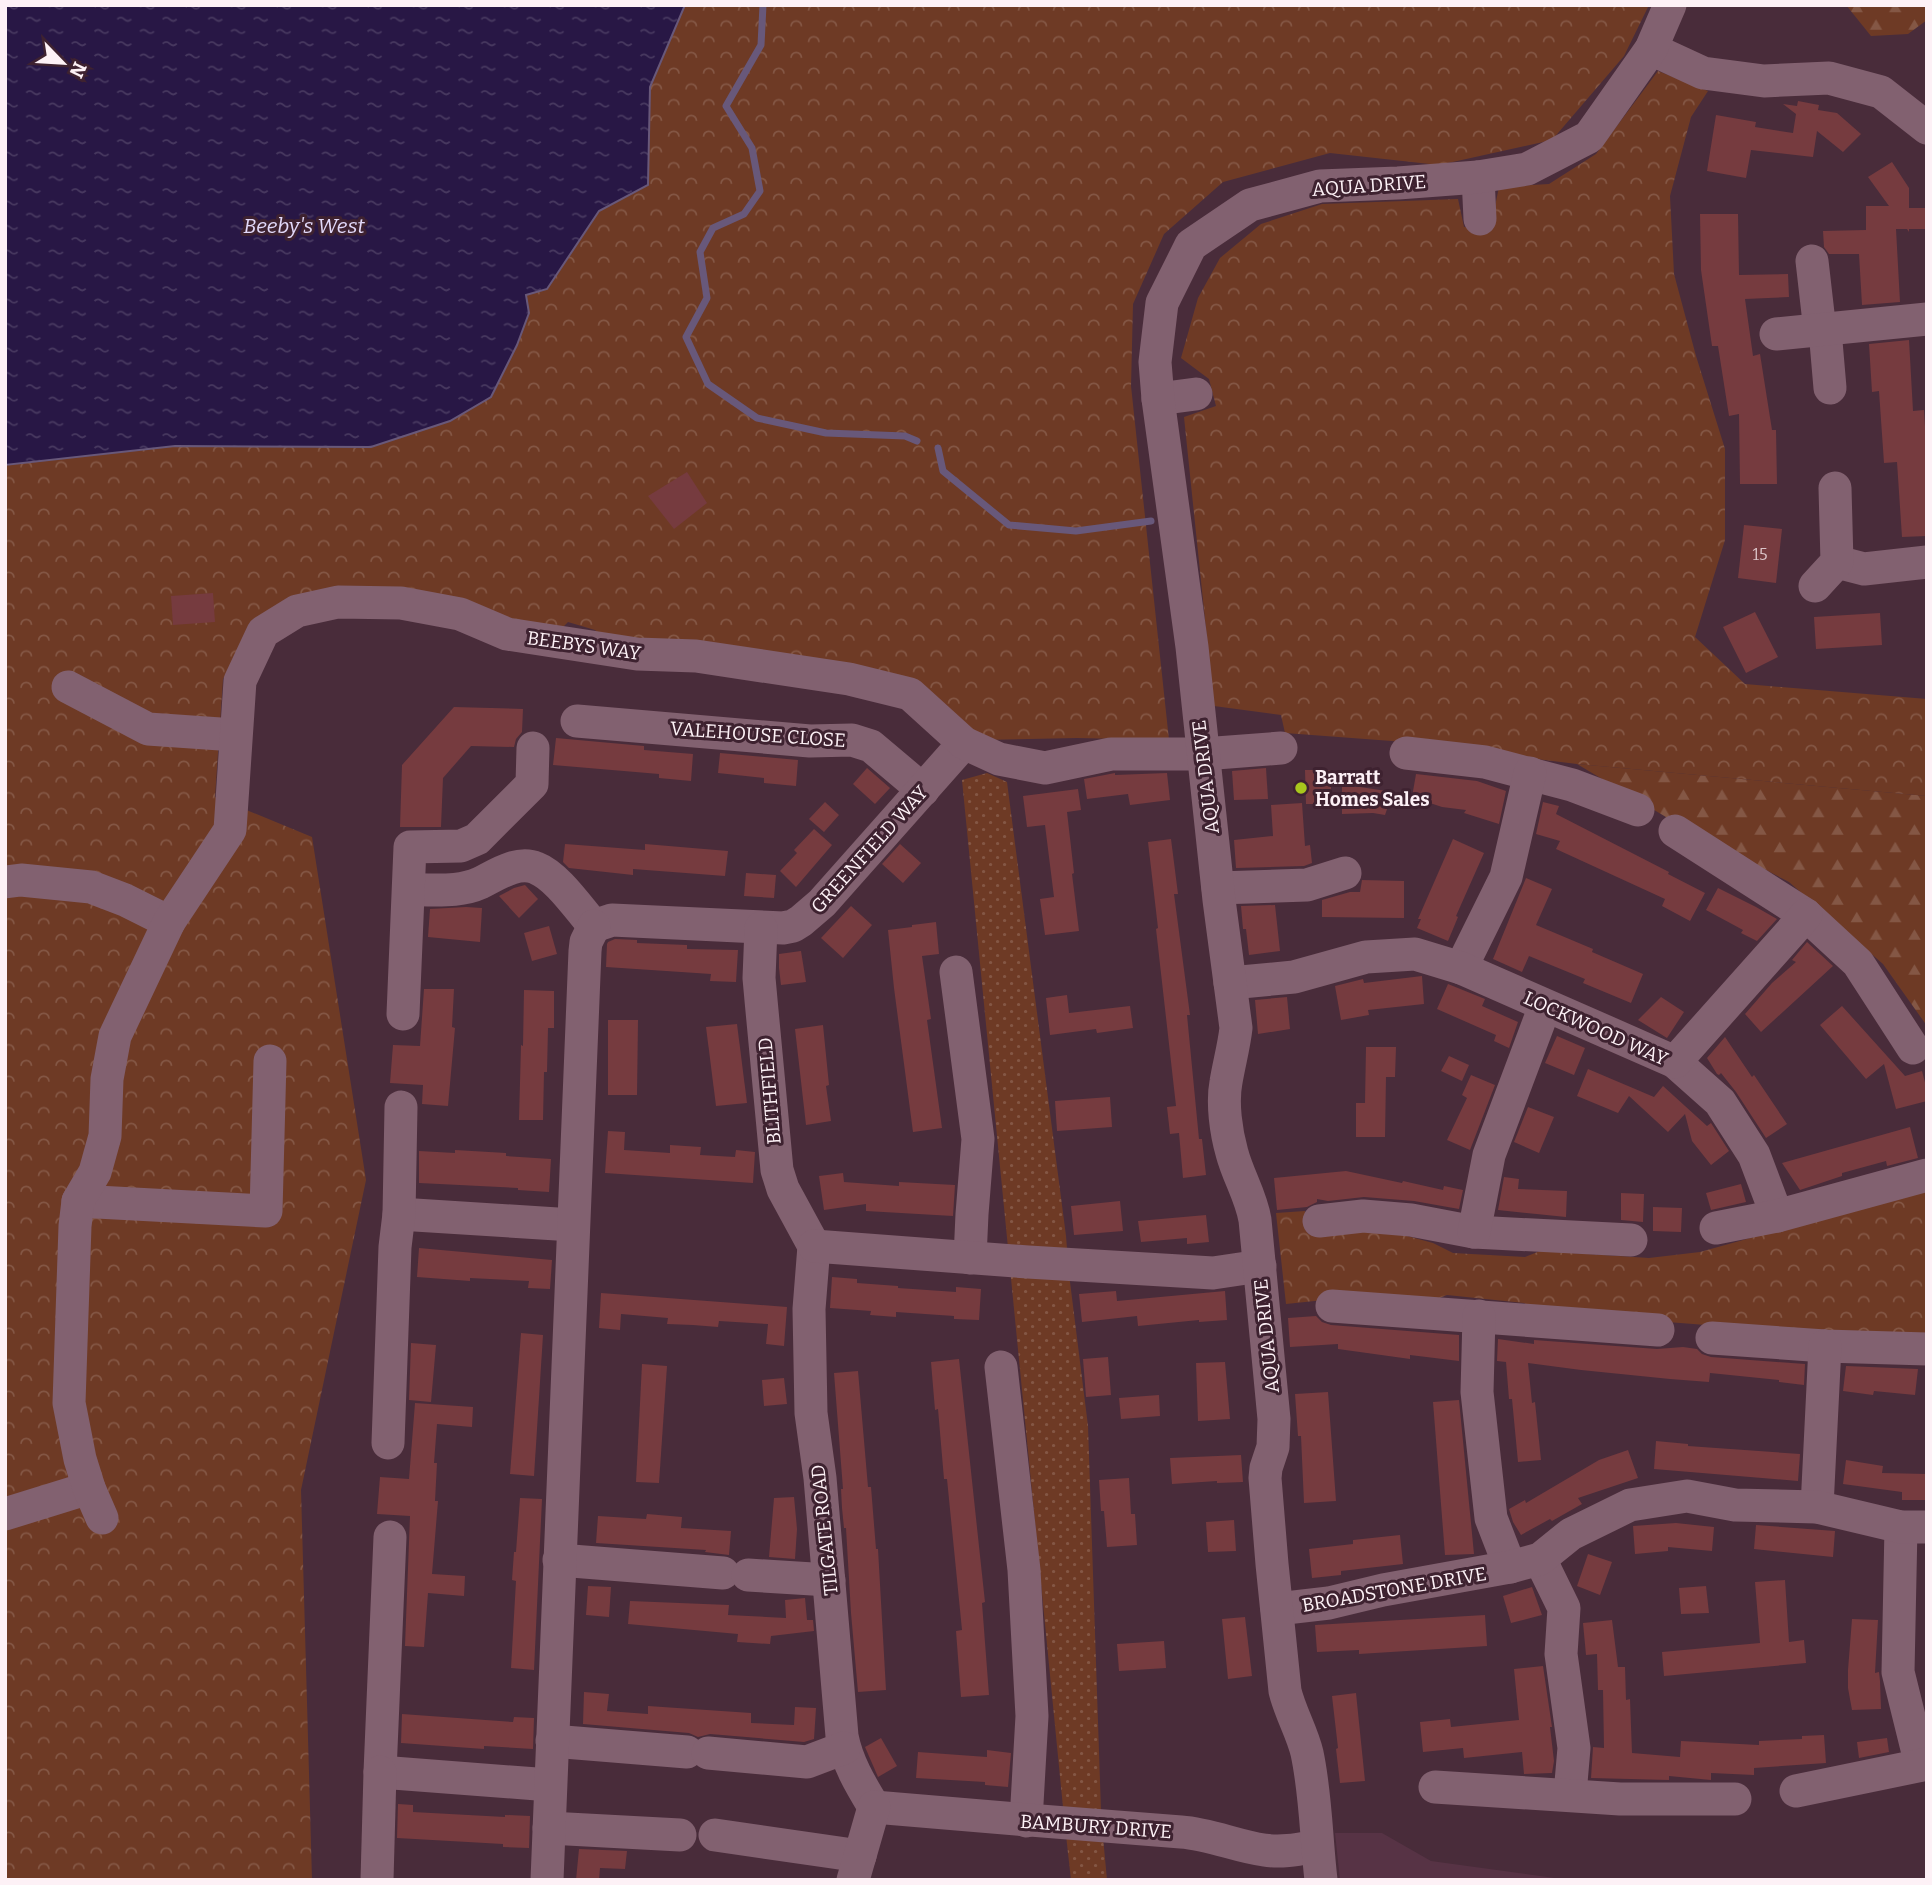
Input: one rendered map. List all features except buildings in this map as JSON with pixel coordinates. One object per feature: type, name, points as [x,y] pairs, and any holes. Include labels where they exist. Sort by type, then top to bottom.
[{"type":"street","name":"AQUA DRIVE","points":[[1321,1880],[1312,1779],[1306,1749],[1285,1691],[1265,1490],[1275,1419],[1253,1209],[1228,1138],[1225,1087],[1236,1028],[1192,647],[1154,362],[1162,303],[1191,245],[1250,205],[1320,186],[1478,177],[1527,169],[1589,138],[1651,49],[1670,5]]},
{"type":"street","points":[[1651,49],[1703,73],[1764,81],[1829,78],[1881,92],[1927,128]]},
{"type":"street","points":[[1478,177],[1480,219]]},
{"type":"street","points":[[1812,261],[1830,388]]},
{"type":"street","points":[[1776,334],[1927,320]]},
{"type":"street","points":[[1158,399],[1196,394]]},
{"type":"street","points":[[1835,488],[1826,574],[1927,562]]},
{"type":"street","name":"BEEBYS WAY","points":[[78,1200],[94,1172],[105,1136],[107,1079],[115,1036],[169,922],[230,830],[240,681],[263,632],[297,611],[338,602],[401,603],[460,614],[507,634],[638,654],[696,656],[849,679],[910,694],[964,743],[999,759],[1045,768],[1111,754],[1203,754],[1281,748]]},
{"type":"street","points":[[68,687],[148,729],[235,734]]},
{"type":"street","name":"VALEHOUSE CLOSE","points":[[577,721],[810,741],[852,740],[871,746],[923,790]]},
{"type":"street","name":"GREENFIELD WAY","points":[[594,926],[612,920],[761,928],[793,926],[813,913],[964,743]]},
{"type":"street","points":[[403,1014],[410,847],[461,846],[477,839],[531,784],[533,748]]},
{"type":"street","points":[[1406,753],[1485,762],[1530,773],[1572,785],[1638,810]]},
{"type":"street","points":[[1461,968],[1506,877],[1530,773]]},
{"type":"street","points":[[1675,831],[1806,915],[1858,963],[1913,1048]]},
{"type":"street","points":[[409,890],[468,887],[519,866],[530,866],[545,872],[594,926],[586,942],[585,951],[547,1880]]},
{"type":"street","points":[[1219,888],[1307,885],[1345,873]]},
{"type":"street","points":[[5,882],[21,880],[91,887],[169,922]]},
{"type":"street","points":[[1675,1062],[1806,915]]},
{"type":"street","name":"BLITHFIELD","points":[[761,928],[759,978],[777,1170],[783,1189],[814,1246]]},
{"type":"street","name":"LOCKWOOD WAY","points":[[1230,983],[1294,977],[1379,956],[1415,954],[1461,968],[1675,1062],[1720,1102],[1754,1155],[1777,1216]]},
{"type":"street","points":[[956,972],[978,1139],[971,1258]]},
{"type":"street","points":[[1474,1232],[1489,1155],[1545,1006]]},
{"type":"street","points":[[102,1518],[80,1459],[69,1403],[78,1200],[266,1211],[270,1060]]},
{"type":"street","points":[[388,1443],[395,1247],[399,1214],[401,1107]]},
{"type":"street","points":[[1716,1228],[1777,1216],[1927,1175]]},
{"type":"street","points":[[399,1214],[573,1224]]},
{"type":"street","points":[[1320,1221],[1363,1216],[1411,1220],[1474,1232],[1631,1240]]},
{"type":"street","points":[[814,1246],[1213,1273],[1260,1266]]},
{"type":"street","name":"TILGATE ROAD","points":[[814,1246],[809,1309],[809,1365],[844,1748],[853,1771],[874,1807]]},
{"type":"street","points":[[1332,1306],[1658,1330]]},
{"type":"street","name":"BROADSTONE DRIVE","points":[[1479,1316],[1477,1392],[1491,1518],[1564,1608],[1561,1654],[1574,1748],[1570,1794]]},
{"type":"street","points":[[1712,1338],[1825,1346],[1927,1349]]},
{"type":"street","points":[[1817,1507],[1825,1346]]},
{"type":"street","points":[[1001,1367],[1024,1570],[1032,1716],[1026,1821]]},
{"type":"street","points":[[5,1514],[89,1488]]},
{"type":"street","name":"BROADSTONE DRIVE","points":[[1277,1609],[1329,1603],[1525,1563],[1571,1534],[1630,1505],[1687,1496],[1735,1505],[1817,1507],[1914,1527],[1898,1672],[1924,1765],[1796,1791]]},
{"type":"street","points":[[377,1880],[390,1537]]},
{"type":"street","points":[[559,1560],[829,1580]]},
{"type":"street","points":[[552,1741],[807,1762],[844,1748]]},
{"type":"street","points":[[380,1772],[550,1785]]},
{"type":"street","points":[[1435,1787],[1632,1799],[1735,1799]]},
{"type":"street","points":[[715,1835],[856,1868],[874,1807]]},
{"type":"street","name":"BAMBURY DRIVE","points":[[874,1807],[1185,1832],[1267,1851],[1317,1846]]},
{"type":"street","points":[[548,1828],[680,1835]]},
{"type":"shaded area","points":[[1335,1833],[1382,1833],[1431,1861],[1569,1880],[1340,1880]]},
{"type":"green space","points":[[5,5],[1649,5],[1624,56],[1552,140],[1439,165],[1330,153],[1223,182],[1164,234],[1133,304],[1131,386],[1169,740],[982,740],[925,689],[604,641],[595,630],[568,622],[557,633],[345,587],[246,638],[223,679],[215,797],[312,837],[366,1180],[301,1490],[312,1880],[5,1880]]},
{"type":"green space","points":[[1846,5],[1927,5],[1927,20],[1908,34],[1871,36]]},
{"type":"green space","points":[[1658,71],[1708,91],[1691,117],[1670,196],[1674,274],[1725,449],[1725,540],[1695,637],[1745,684],[1927,699],[1927,796],[1577,764],[1392,741],[1285,733],[1281,715],[1214,706],[1184,417],[1216,406],[1209,379],[1181,358],[1198,298],[1220,258],[1261,224],[1322,204],[1458,199],[1464,227],[1491,226],[1499,187],[1549,184],[1596,154]]},
{"type":"green space","points":[[1577,764],[1927,796],[1927,1026],[1883,964],[1789,882],[1676,823]]},
{"type":"green space","points":[[987,773],[1007,782],[1088,1426],[1101,1811],[1063,1807],[962,780]]},
{"type":"green space","points":[[1927,1189],[1927,1342],[1539,1312],[1524,1303],[1447,1295],[1434,1300],[1324,1300],[1286,1304],[1276,1213],[1305,1211],[1308,1234],[1363,1224],[1433,1243],[1453,1253],[1525,1257],[1540,1251],[1649,1258],[1700,1252]]},
{"type":"green space","points":[[1066,1835],[1103,1837],[1107,1880],[1071,1880]]},
{"type":"water","name":"Beeby's West","points":[[5,5],[685,5],[650,87],[648,185],[599,211],[547,289],[526,295],[529,313],[517,345],[491,397],[450,421],[371,447],[175,446],[5,465]]},
{"type":"waterway","points":[[763,5],[761,45],[726,106],[752,148],[760,191],[744,214],[713,228],[700,252],[707,298],[686,337],[708,384],[757,418],[826,433],[905,436],[917,441]]},
{"type":"waterway","points":[[938,448],[943,471],[1009,525],[1076,531],[1151,521]]},
{"type":"place","name":"Barratt Homes Sales","points":[[1301,788]]}]
